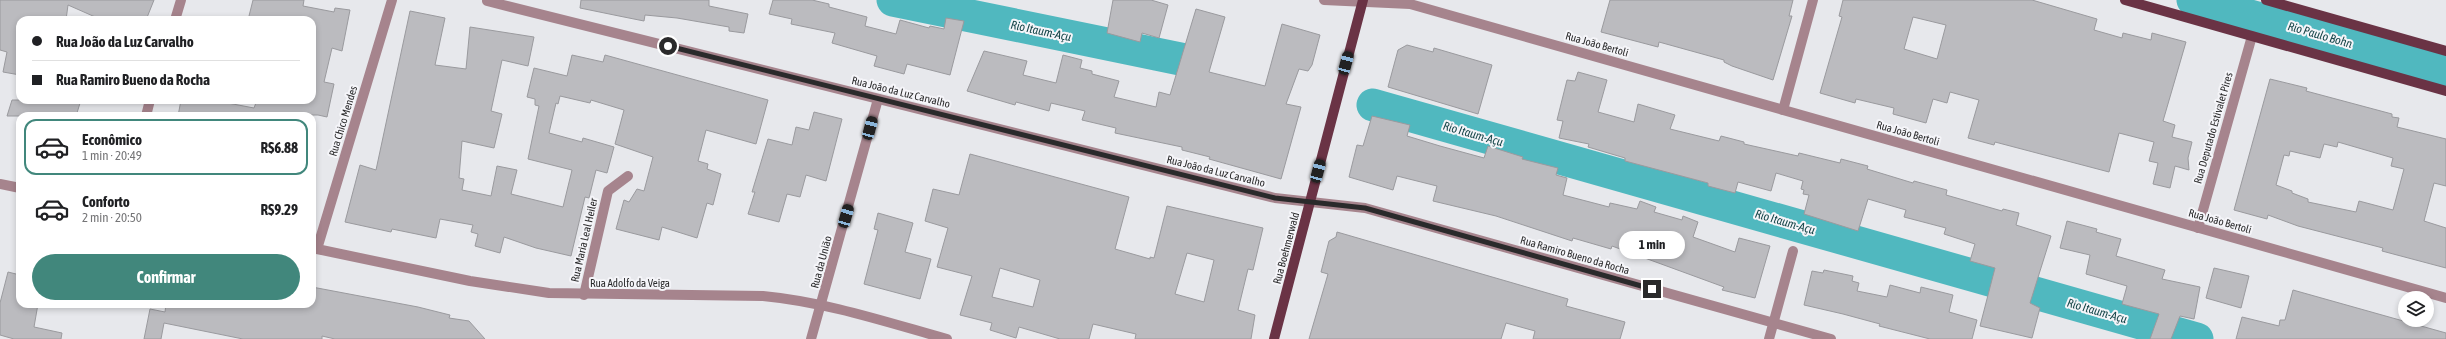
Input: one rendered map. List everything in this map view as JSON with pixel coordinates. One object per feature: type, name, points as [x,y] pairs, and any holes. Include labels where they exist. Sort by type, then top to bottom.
[{"type":"main road","points":[[2125,0],[2446,90]]},
{"type":"main road","points":[[2266,0],[2446,51]]},
{"type":"main road","name":"Rua Boehmerwald","points":[[1274,339],[1362,1]]},
{"type":"street","points":[[176,16],[181,0]]},
{"type":"street","name":"Rua Chico Mendes","points":[[316,246],[392,0]]},
{"type":"street","name":"Rua João Bertoli","points":[[1324,0],[1410,4],[2446,298]]},
{"type":"street","points":[[1782,110],[1814,0]]},
{"type":"street","name":"Rua João da Luz Carvalho","points":[[487,1],[1275,198],[1310,202]]},
{"type":"street","name":"Rua Deputado Estivalet Pires","points":[[2198,228],[2252,36]]},
{"type":"street","name":"Rua da União","points":[[811,339],[822,304],[878,98]]},
{"type":"street","name":"Rua Maria Leal Heiler","points":[[584,295],[608,191],[628,176]]},
{"type":"street","points":[[0,184],[16,187]]},
{"type":"street","name":"Rua Ramiro Bueno da Rocha","points":[[1310,202],[1365,208],[1831,339]]},
{"type":"street","name":"Rua Adolfo da Veiga","points":[[316,249],[470,281],[549,293],[584,295],[763,296],[822,304],[947,339]]},
{"type":"street","points":[[1769,339],[1793,251]]},
{"type":"building","points":[[0,0],[154,0],[148,16],[93,16],[68,5],[67,16],[16,16],[16,74],[3,72],[7,52],[0,50]]},
{"type":"building","points":[[253,0],[304,0],[303,6],[334,12],[335,8],[350,10],[342,51],[332,48],[324,82],[334,84],[327,117],[316,115],[316,112],[179,112],[180,104],[233,104],[254,108],[256,104],[316,104],[316,16],[249,16]]},
{"type":"building","points":[[581,0],[709,0],[709,6],[748,14],[744,33],[729,31],[729,27],[677,18],[645,15],[644,21],[619,16],[580,8]]},
{"type":"building","points":[[773,0],[812,0],[829,4],[829,7],[867,17],[865,26],[896,34],[900,20],[929,28],[930,26],[944,29],[946,18],[964,21],[950,75],[907,64],[904,74],[874,66],[877,56],[832,43],[835,33],[791,24],[792,19],[769,14]]},
{"type":"building","points":[[1113,0],[1151,0],[1168,5],[1159,38],[1142,33],[1140,42],[1107,33]]},
{"type":"building","points":[[1610,0],[1793,0],[1789,16],[1792,16],[1773,80],[1732,66],[1724,62],[1724,60],[1659,42],[1658,47],[1601,32]]},
{"type":"building","points":[[1843,0],[2032,0],[2097,19],[2094,30],[2122,38],[2123,33],[2151,40],[2152,33],[2186,42],[2163,121],[2175,125],[2172,137],[2192,142],[2188,158],[2189,170],[2175,166],[2170,188],[2153,184],[2158,163],[2149,161],[2154,142],[2119,133],[2109,172],[1995,142],[1994,145],[1968,138],[1979,100],[1950,92],[1947,103],[1933,99],[1926,123],[1893,114],[1894,108],[1856,99],[1855,103],[1820,93],[1842,17],[1839,16]],"holes":[[[1913,17],[1946,25],[1937,59],[1904,49]]]},
{"type":"building","points":[[1196,9],[1225,17],[1209,72],[1265,86],[1282,24],[1320,35],[1312,65],[1308,71],[1299,69],[1286,104],[1301,107],[1281,179],[1209,159],[1210,157],[1182,150],[1182,147],[1115,133],[1116,128],[1082,120],[1085,111],[1051,103],[1049,111],[1016,102],[1015,105],[967,91],[984,51],[1027,61],[1023,75],[1056,83],[1063,55],[1082,60],[1080,68],[1092,71],[1092,74],[1119,81],[1114,97],[1156,107],[1159,92],[1170,95]]},
{"type":"building","points":[[410,11],[445,18],[435,65],[466,69],[470,27],[534,37],[528,66],[502,60],[491,111],[502,114],[494,148],[462,141],[459,178],[464,179],[462,190],[491,196],[497,166],[517,170],[511,194],[563,207],[572,170],[528,159],[539,106],[535,105],[535,99],[527,97],[534,68],[567,76],[572,55],[603,62],[605,55],[768,100],[756,144],[706,130],[698,161],[708,164],[707,169],[721,174],[713,205],[707,203],[697,238],[662,227],[659,240],[616,229],[624,200],[629,202],[637,189],[644,191],[653,157],[615,144],[624,110],[591,100],[590,103],[560,96],[558,104],[556,103],[549,133],[582,142],[583,138],[614,147],[607,173],[596,170],[589,198],[585,197],[571,256],[536,248],[504,237],[500,253],[475,246],[478,234],[471,232],[473,225],[440,219],[436,238],[392,229],[391,232],[345,222],[360,165],[376,170]]},
{"type":"building","points":[[1407,45],[1433,52],[1434,48],[1492,65],[1478,114],[1388,87],[1398,50]]},
{"type":"building","points":[[1578,72],[1607,80],[1598,112],[1634,122],[1638,104],[1675,115],[1670,129],[1719,141],[1721,136],[1744,142],[1744,144],[1798,156],[1799,153],[1840,163],[1841,159],[1868,166],[1867,169],[1913,183],[1914,181],[1947,190],[1946,195],[2002,211],[2003,209],[2019,213],[2016,225],[2051,236],[2030,303],[2040,308],[2032,338],[1980,326],[1995,268],[1970,261],[1975,244],[1944,234],[1946,228],[1904,217],[1906,210],[1868,199],[1858,231],[1804,214],[1809,195],[1803,194],[1804,190],[1801,189],[1803,181],[1776,173],[1771,191],[1738,182],[1735,193],[1708,186],[1708,183],[1625,161],[1625,158],[1588,147],[1589,144],[1559,138],[1563,121],[1557,120],[1567,80],[1575,81]]},
{"type":"building","points":[[2270,79],[2307,88],[2306,91],[2392,114],[2392,117],[2399,118],[2397,127],[2446,139],[2446,186],[2434,183],[2424,221],[2446,228],[2446,268],[2382,251],[2383,248],[2298,226],[2268,215],[2267,219],[2234,210]],"holes":[[[2338,142],[2393,158],[2391,166],[2404,169],[2393,210],[2359,201],[2356,212],[2308,202],[2308,199],[2276,185],[2284,155],[2289,156],[2290,151],[2320,158],[2324,144],[2337,147]]]},
{"type":"building","points":[[12,100],[16,100],[16,104],[80,104],[77,112],[16,112],[16,116],[7,116]]},
{"type":"building","points":[[814,112],[842,119],[826,181],[806,175],[800,197],[787,194],[779,222],[748,214],[755,192],[752,192],[768,139],[792,145],[796,127],[809,130]]},
{"type":"building","points":[[1372,116],[1410,125],[1407,136],[1440,146],[1484,158],[1488,146],[1523,157],[1522,159],[1558,168],[1556,175],[1567,178],[1563,195],[1609,207],[1610,203],[1637,209],[1640,201],[1656,207],[1654,212],[1682,220],[1683,216],[1698,222],[1693,237],[1735,252],[1739,238],[1770,246],[1755,298],[1722,290],[1724,287],[1612,246],[1611,249],[1573,238],[1572,241],[1496,216],[1433,201],[1437,186],[1397,176],[1393,190],[1349,177],[1357,145],[1363,146]]},
{"type":"building","points":[[970,154],[1129,197],[1115,249],[1150,259],[1150,257],[1154,258],[1167,206],[1263,228],[1253,270],[1248,269],[1238,310],[1255,315],[1251,339],[1135,339],[1136,334],[1093,324],[1089,339],[1060,339],[1019,327],[1016,338],[990,330],[992,323],[960,315],[972,276],[937,267],[948,228],[925,221],[933,189],[959,195]],"holes":[[[1187,253],[1214,260],[1204,302],[1175,294]],[[1000,268],[1040,280],[1033,307],[992,297]]]},
{"type":"building","points":[[878,213],[913,223],[905,252],[931,259],[920,299],[864,284],[878,230],[874,229]]},
{"type":"building","points":[[2067,221],[2097,229],[2096,232],[2121,239],[2116,256],[2165,270],[2162,279],[2200,287],[2194,319],[2180,316],[2171,339],[2150,339],[2159,314],[2122,304],[2127,286],[2086,274],[2090,255],[2060,248]]},
{"type":"building","points":[[1337,232],[1568,299],[1566,306],[1625,322],[1620,339],[1533,339],[1535,331],[1506,323],[1501,339],[1309,339],[1328,274],[1321,272],[1329,241],[1336,237]]},
{"type":"building","points":[[2214,268],[2249,276],[2241,308],[2206,298]]},
{"type":"building","points":[[1824,270],[1853,276],[1852,281],[1859,283],[1857,291],[1887,297],[1890,285],[1920,293],[1921,287],[1953,295],[1949,312],[1977,320],[1972,339],[1930,339],[1879,326],[1880,324],[1843,314],[1804,305],[1812,271],[1823,273]]},
{"type":"building","points":[[8,272],[16,274],[16,308],[37,308],[34,327],[62,333],[61,339],[14,339],[0,335],[0,303]]},
{"type":"building","points":[[316,288],[418,307],[450,315],[449,318],[469,321],[485,339],[335,339],[322,336],[322,339],[243,339],[164,323],[161,339],[144,339],[150,309],[165,312],[166,308],[316,308]]},
{"type":"building","points":[[2293,290],[2398,320],[2398,327],[2425,327],[2446,333],[2446,339],[2236,339],[2242,317],[2279,326],[2280,320],[2285,320]]},
{"type":"waterway","name":"Rio Itaum-Açu","points":[[893,0],[1190,61]]},
{"type":"waterway","name":"Rio Paulo Bohn","points":[[2193,0],[2446,71]]},
{"type":"waterway","name":"Rio Itaum-Açu","points":[[1373,105],[2197,339]]},
{"type":"route","points":[[668,46],[1275,198],[1365,208],[1652,289]]}]
